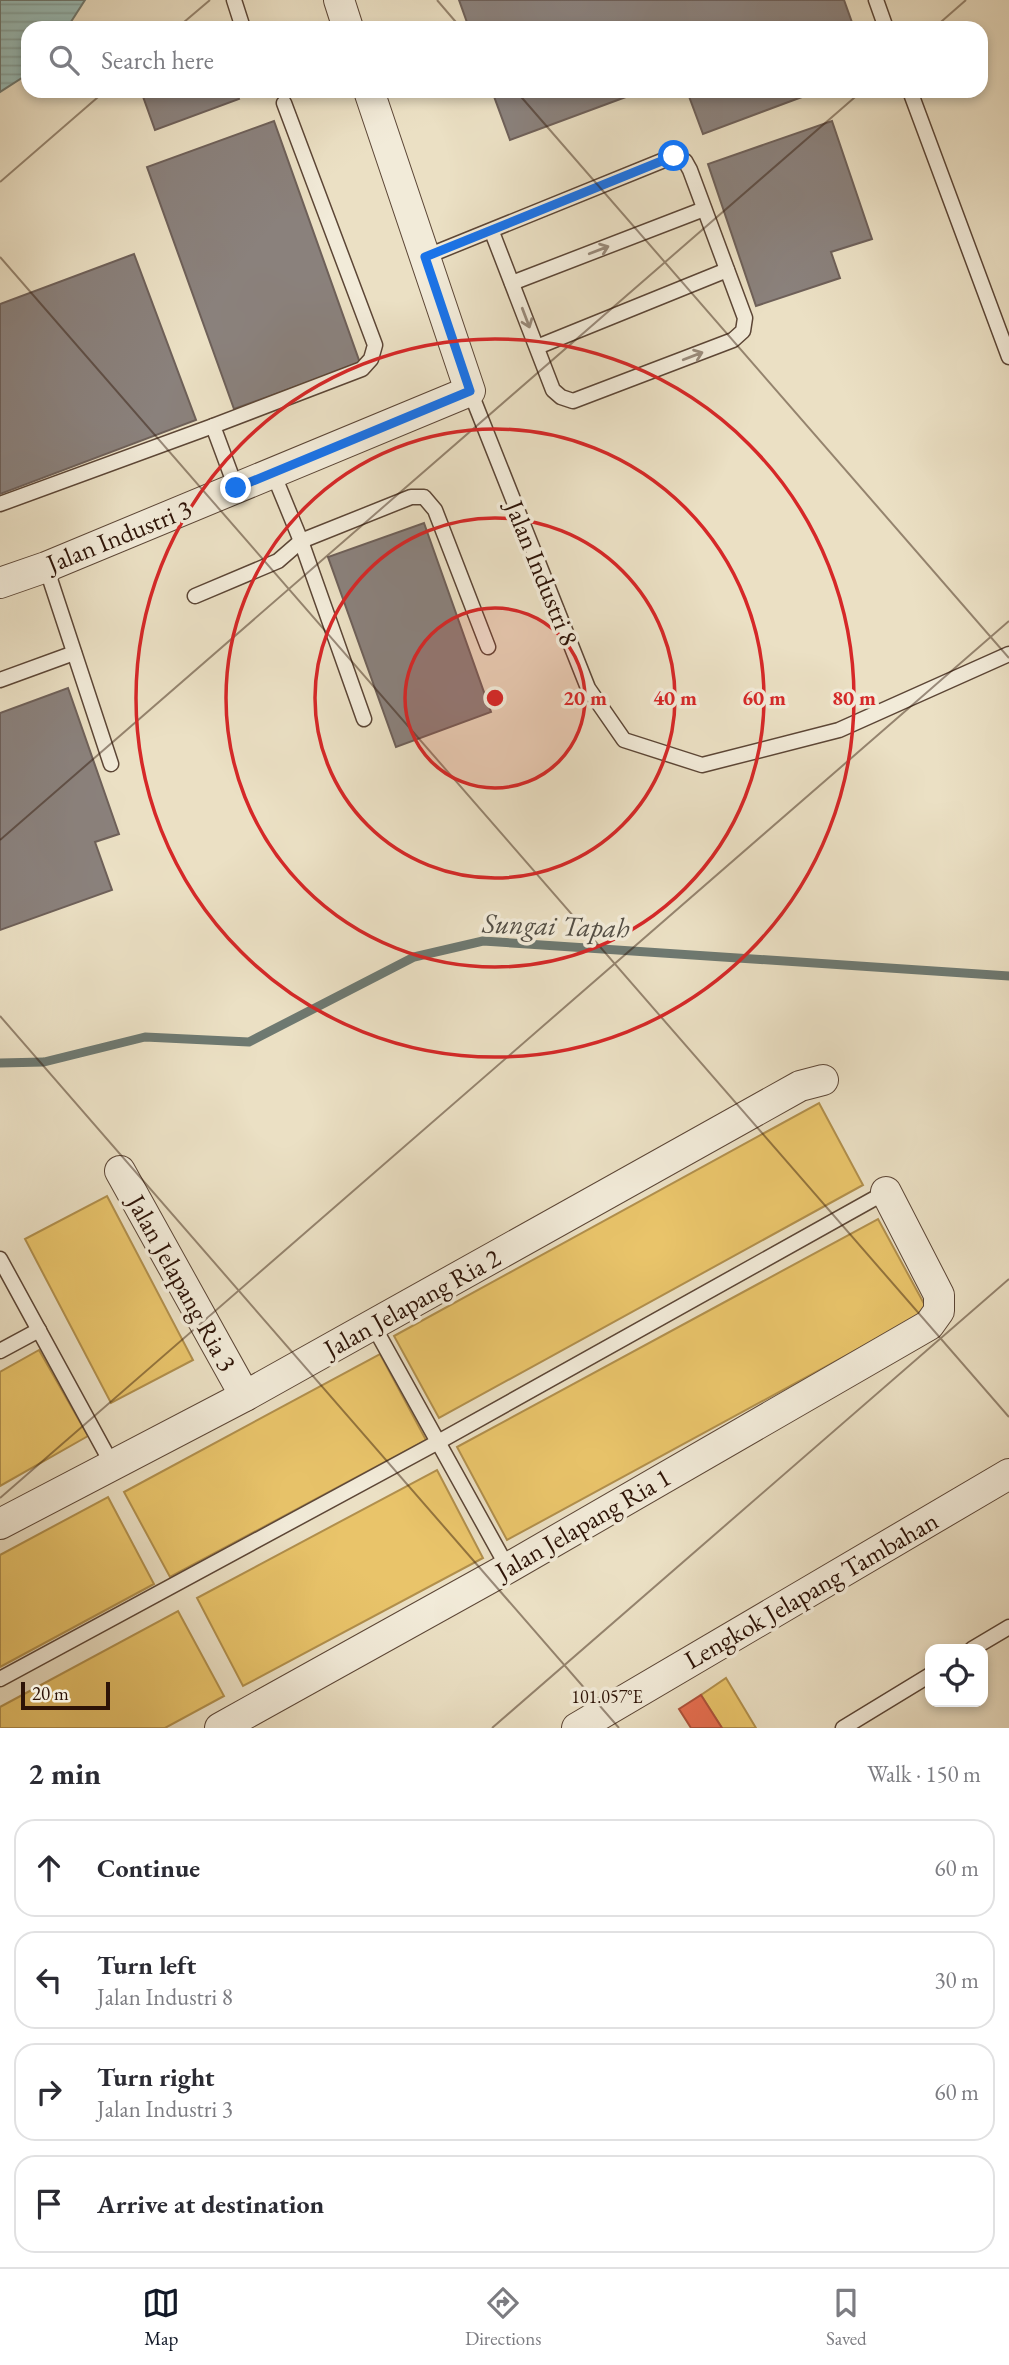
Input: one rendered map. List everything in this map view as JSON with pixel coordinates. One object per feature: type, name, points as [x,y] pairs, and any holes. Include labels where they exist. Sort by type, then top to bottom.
[{"type":"street","points":[[339,0],[346,21]]},
{"type":"street","name":"Jalan Industri 8","points":[[371,98],[470,391]]},
{"type":"street","name":"Jalan Industri 3","points":[[0,583],[46,567],[470,391]]},
{"type":"street","name":"Jalan Jelapang Ria 2","points":[[0,1524],[245,1396],[800,1086],[823,1080]]},
{"type":"street","name":"Jalan Jelapang Ria 3","points":[[120,1171],[245,1396]]},
{"type":"street","name":"Jalan Jelapang Ria 1","points":[[219,1728],[508,1568],[929,1325],[939,1311],[939,1295],[886,1192]]},
{"type":"street","name":"Lengkok Jelapang Tambahan","points":[[577,1728],[1009,1474]]},
{"type":"lane","points":[[233,0],[240,21]]},
{"type":"lane","points":[[876,0],[884,21]]},
{"type":"lane","points":[[913,98],[1009,357]]},
{"type":"lane","points":[[0,503],[362,369],[371,359],[375,345],[284,103]]},
{"type":"lane","points":[[425,257],[674,156],[685,161],[690,170],[745,318],[743,331],[733,340],[573,401],[561,397],[553,390],[492,232]]},
{"type":"lane","points":[[512,283],[704,209]]},
{"type":"lane","points":[[537,347],[727,270]]},
{"type":"lane","name":"Jalan Industri 8","points":[[470,391],[588,688],[624,740],[702,765],[839,730],[1009,654]]},
{"type":"lane","points":[[213,426],[236,488]]},
{"type":"lane","points":[[273,473],[301,541],[364,719]]},
{"type":"lane","points":[[195,596],[278,561],[301,541],[411,497],[424,497],[435,510],[488,647]]},
{"type":"lane","points":[[46,567],[111,764]]},
{"type":"lane","points":[[0,680],[75,653]]},
{"type":"lane","points":[[0,1679],[440,1441],[886,1192]]},
{"type":"lane","points":[[0,1259],[113,1466]]},
{"type":"lane","points":[[373,1325],[440,1441],[508,1568]]},
{"type":"lane","points":[[0,1351],[39,1330]]},
{"type":"lane","points":[[980,1644],[1009,1627]]},
{"type":"lane","points":[[843,1728],[925,1678]]},
{"type":"water","points":[[0,0],[85,0],[72,21],[21,21],[21,78],[0,92]]},
{"type":"building: Homes","points":[[819,1103],[863,1185],[439,1418],[394,1336]]},
{"type":"building: Homes","points":[[107,1196],[193,1360],[111,1403],[25,1239]]},
{"type":"building: Homes","points":[[878,1219],[928,1311],[507,1540],[457,1447]]},
{"type":"building: Homes","points":[[39,1350],[88,1436],[0,1486],[0,1372]]},
{"type":"building: Homes","points":[[380,1354],[426,1440],[170,1577],[124,1492]]},
{"type":"building: Homes","points":[[437,1470],[483,1558],[243,1686],[197,1598]]},
{"type":"building: Homes","points":[[108,1497],[154,1584],[0,1667],[0,1555]]},
{"type":"building: Homes","points":[[178,1611],[224,1696],[165,1728],[0,1728],[0,1707]]},
{"type":"building: Homes","points":[[726,1678],[756,1728],[722,1728],[701,1695]]},
{"type":"building: Shops","points":[[701,1695],[722,1728],[691,1728],[679,1709]]},
{"type":"building: Industry","points":[[459,0],[844,0],[852,21],[466,21]]},
{"type":"building: Industry","points":[[144,98],[239,98],[239,99],[155,130]]},
{"type":"building: Industry","points":[[495,98],[623,98],[510,140]]},
{"type":"building: Industry","points":[[690,98],[799,98],[703,134]]},
{"type":"building: Industry","points":[[274,121],[360,363],[234,409],[147,167]]},
{"type":"building: Industry","points":[[832,121],[872,239],[831,252],[840,278],[756,306],[708,164]]},
{"type":"building: Industry","points":[[134,254],[196,420],[0,494],[0,304]]},
{"type":"building: Industry","points":[[424,523],[491,712],[396,747],[328,557]]},
{"type":"building: Industry","points":[[68,688],[119,834],[95,842],[112,890],[0,930],[0,713]]},
{"type":"waterway","name":"Sungai Tapah","points":[[0,1063],[44,1062],[145,1037],[249,1042],[414,957],[483,941],[1009,976]]},
{"type":"route","points":[[236,488],[470,391],[425,257],[674,156]]}]
